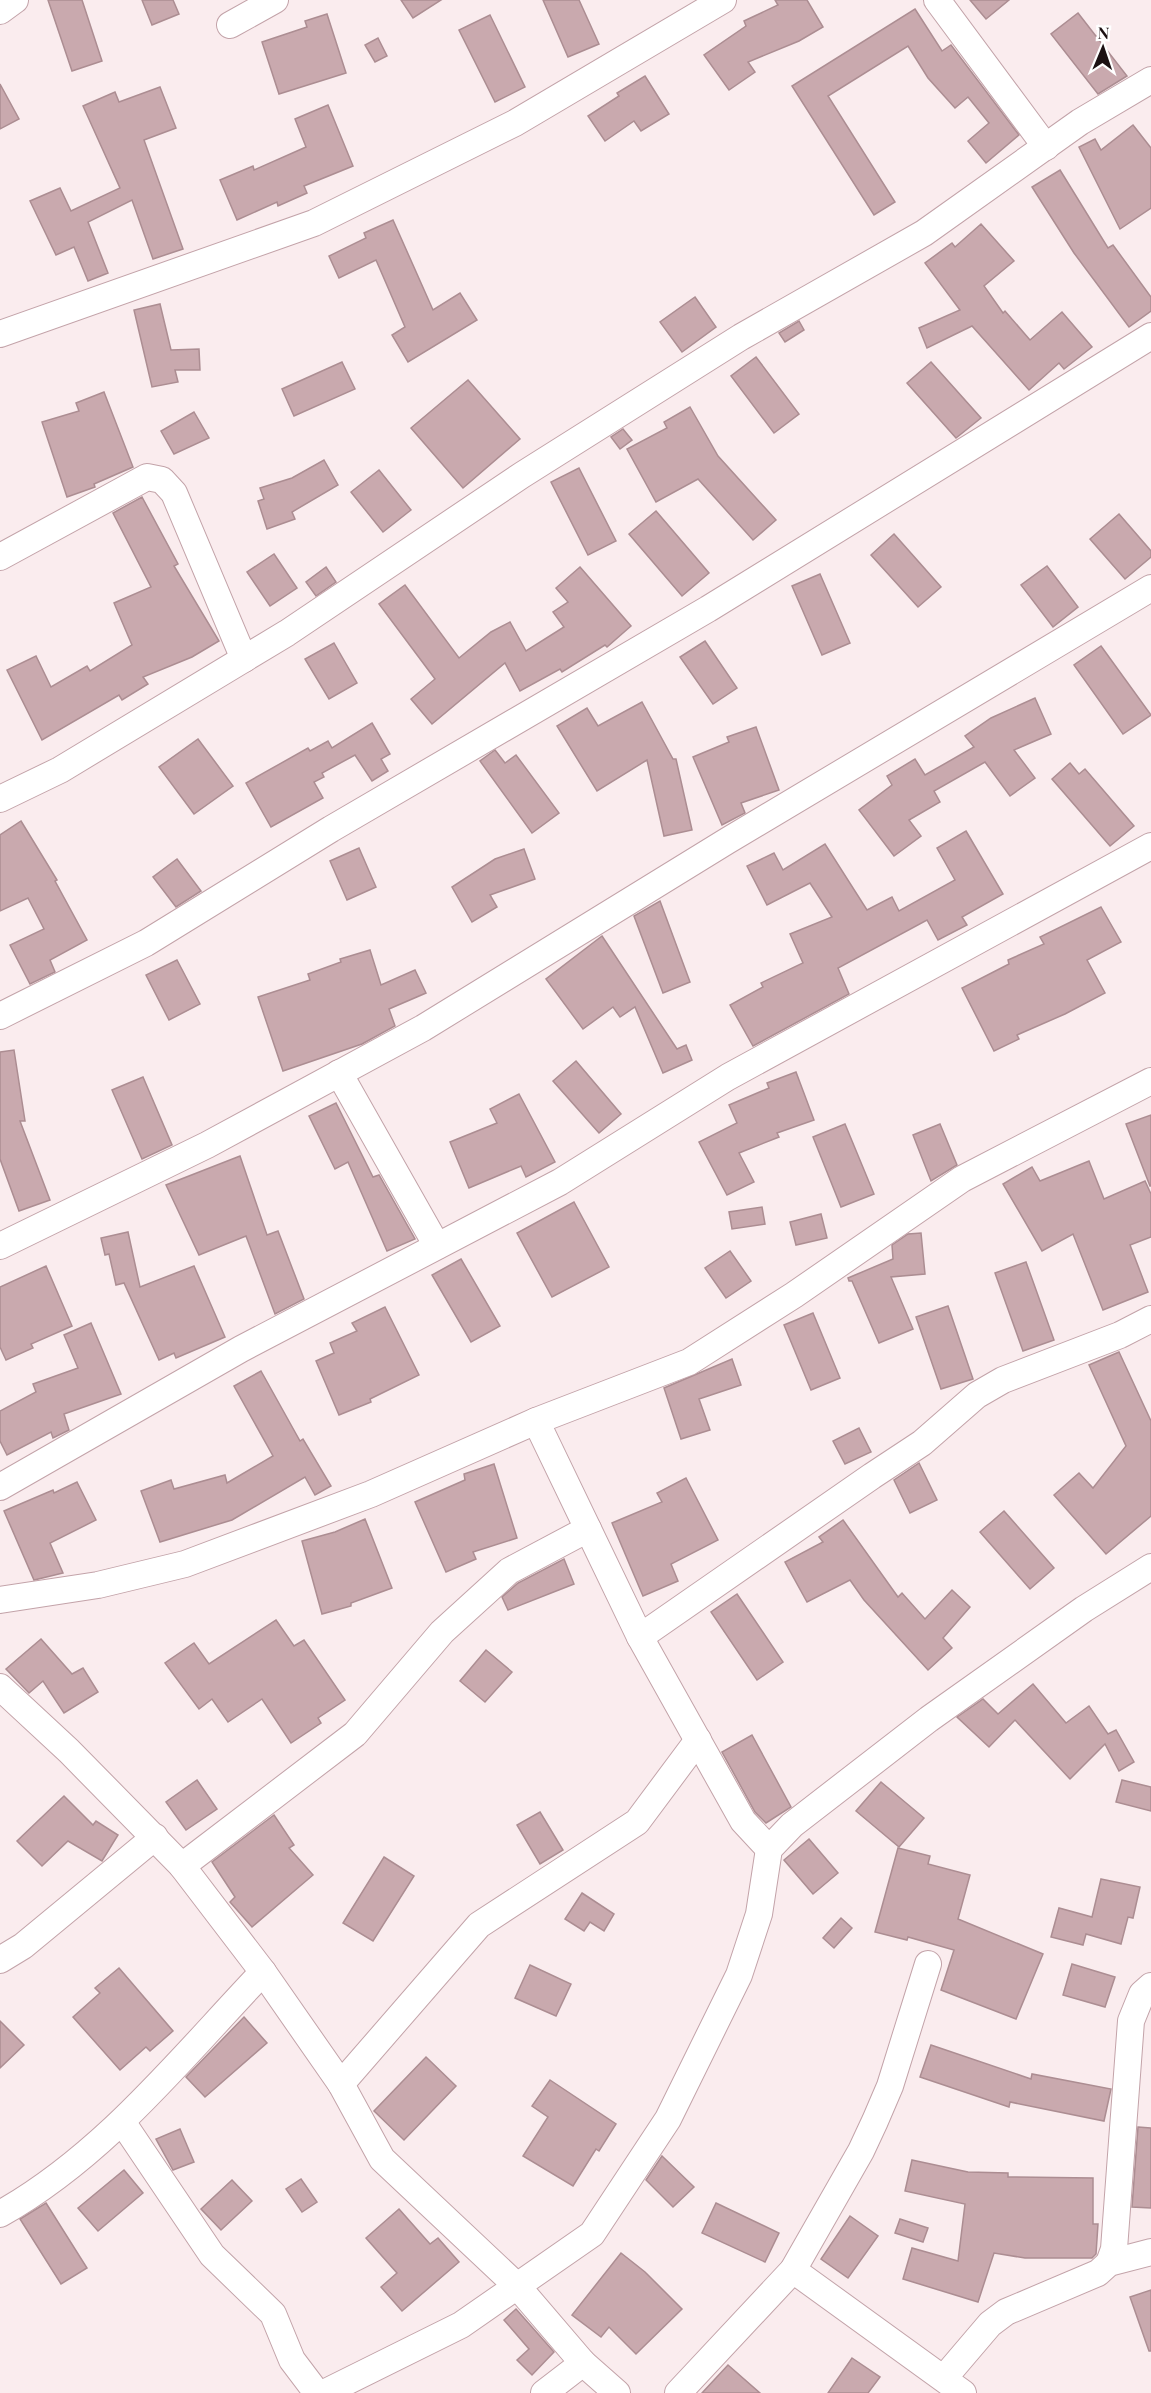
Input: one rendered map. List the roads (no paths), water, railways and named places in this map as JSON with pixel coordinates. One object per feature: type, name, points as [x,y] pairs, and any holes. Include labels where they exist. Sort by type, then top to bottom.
[{"type":"street","points":[[0,11],[15,0]]},
{"type":"street","points":[[230,25],[275,0]]},
{"type":"street","points":[[5,324],[314,223],[515,123],[723,0]]},
{"type":"street","points":[[937,0],[1046,147]]},
{"type":"street","points":[[0,800],[60,771],[244,659],[522,475],[731,343],[924,233],[1080,123],[1151,80]]},
{"type":"street","points":[[0,1016],[146,943],[331,829],[708,609],[1151,336]]},
{"type":"street","points":[[0,557],[147,477],[162,480],[174,493],[244,659]]},
{"type":"street","points":[[0,1246],[207,1145],[423,1028],[727,841],[1151,588]]},
{"type":"street","points":[[0,1487],[241,1349],[560,1182],[728,1077],[1151,846]]},
{"type":"street","points":[[339,1073],[437,1246]]},
{"type":"street","points":[[0,1600],[98,1585],[185,1564],[371,1494],[536,1421],[689,1362],[794,1295],[962,1179],[1151,1081]]},
{"type":"street","points":[[640,1637],[872,1476],[901,1460],[976,1395],[1003,1380],[1120,1335],[1151,1320]]},
{"type":"street","points":[[536,1421],[640,1637],[743,1821],[769,1849]]},
{"type":"street","points":[[182,1866],[355,1734],[442,1632],[509,1571],[588,1529]]},
{"type":"street","points":[[324,2393],[461,2325],[592,2235],[668,2119],[739,1974],[759,1914],[769,1849],[792,1826],[928,1719],[1084,1610],[1151,1567]]},
{"type":"street","points":[[0,1687],[182,1866],[263,1972],[340,2084],[382,2158],[518,2287],[583,2363],[617,2393]]},
{"type":"street","points":[[340,2084],[479,1925],[636,1822],[698,1740]]},
{"type":"street","points":[[0,1960],[23,1946],[155,1837]]},
{"type":"street","points":[[678,2393],[793,2270],[861,2151],[875,2121],[890,2086],[928,1964]]},
{"type":"street","points":[[0,2214],[25,2200],[123,2123],[263,1972]]},
{"type":"street","points":[[1109,2263],[1114,2249],[1131,2021],[1142,1994],[1151,1986]]},
{"type":"street","points":[[123,2123],[212,2255],[273,2314],[292,2360],[317,2393]]},
{"type":"street","points":[[793,2270],[953,2385],[990,2324],[1006,2312],[1098,2273],[1109,2263],[1151,2252]]},
{"type":"street","points":[[543,2393],[583,2363]]}]
